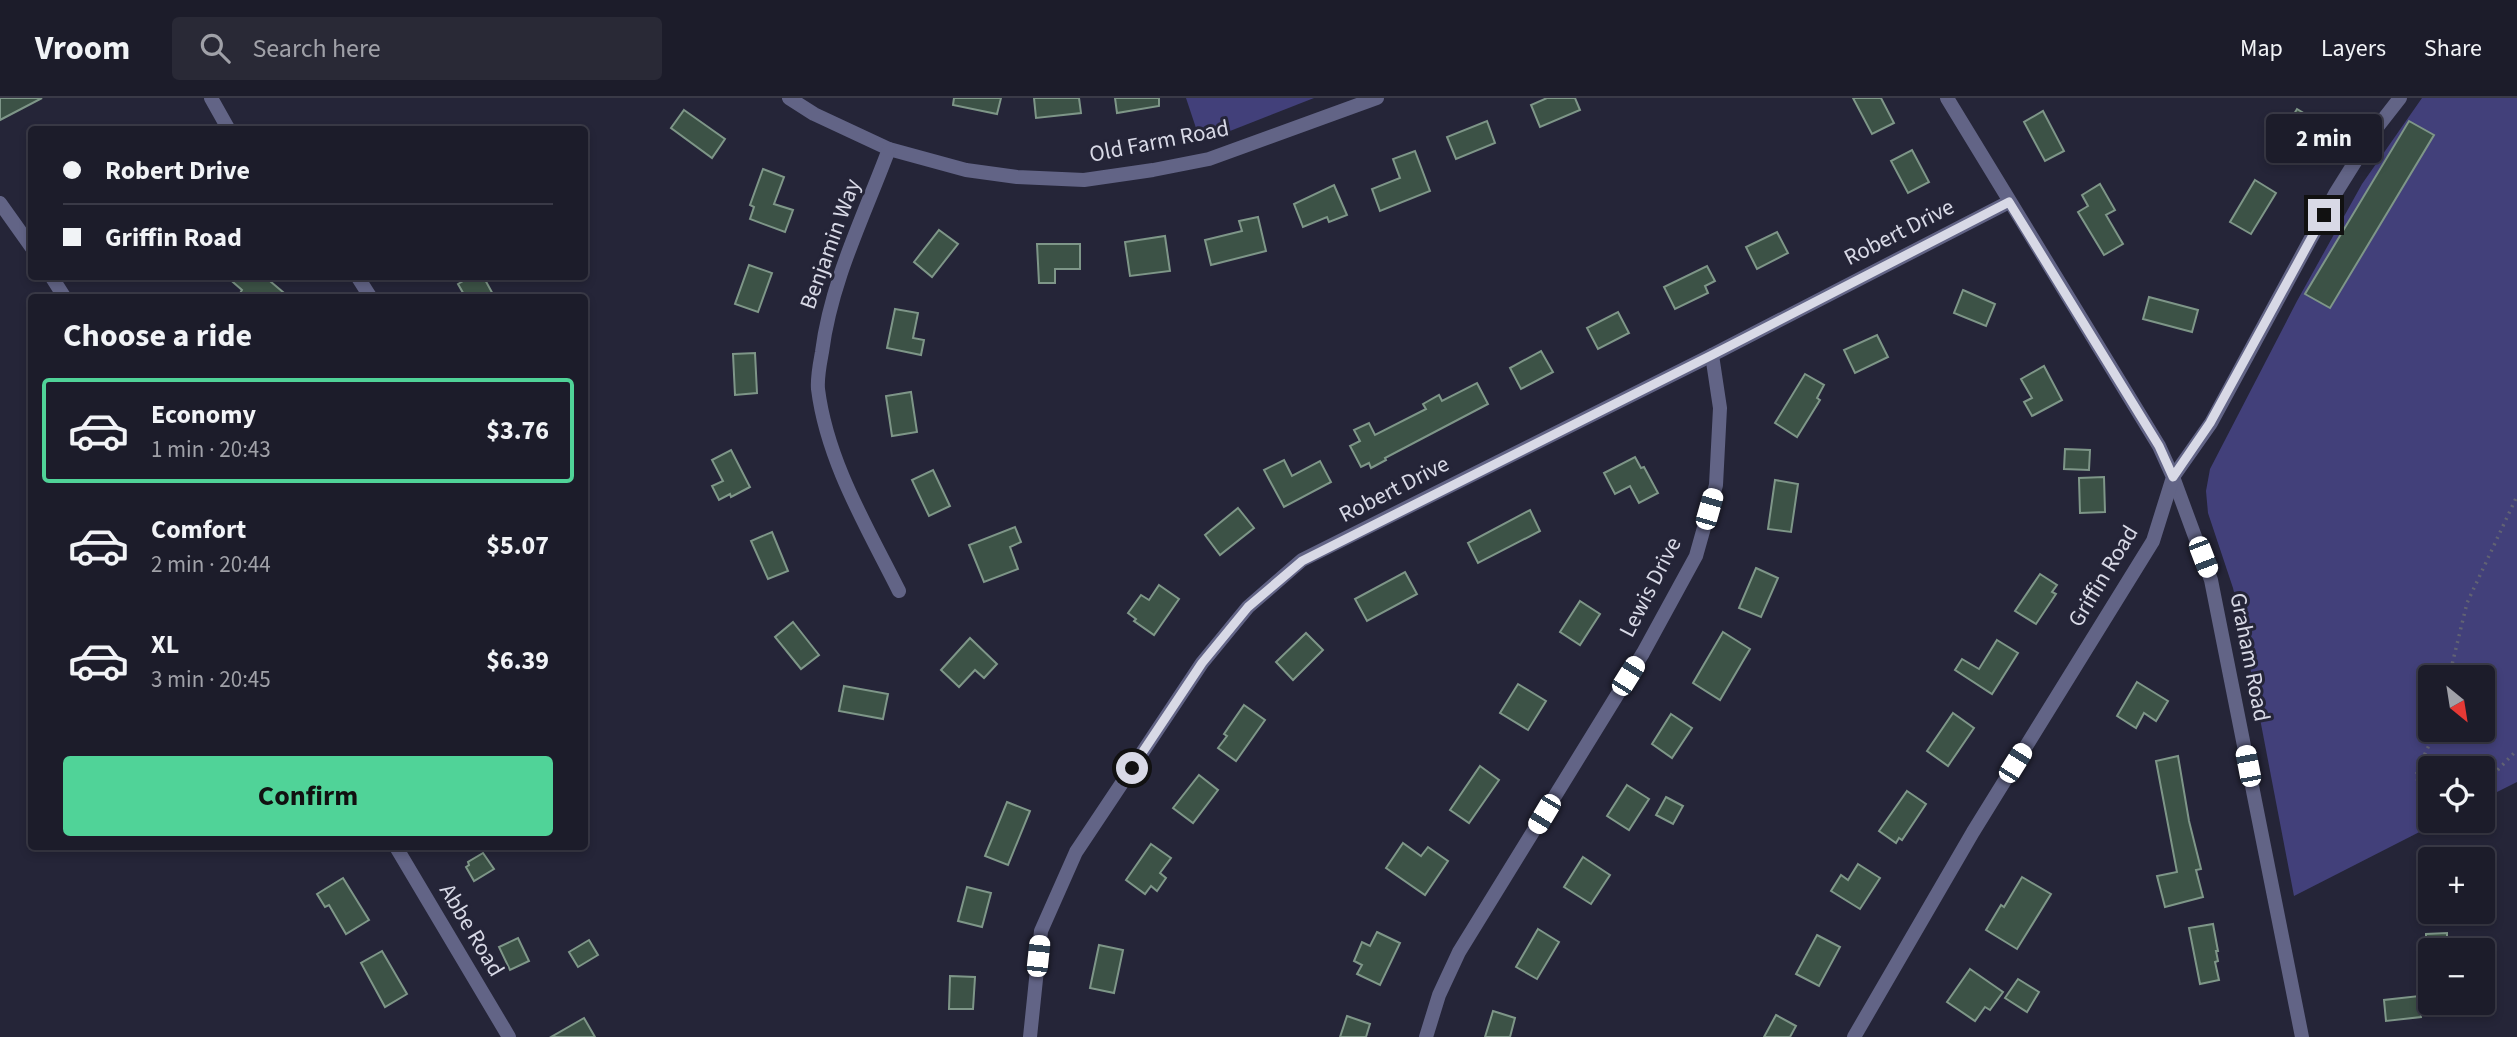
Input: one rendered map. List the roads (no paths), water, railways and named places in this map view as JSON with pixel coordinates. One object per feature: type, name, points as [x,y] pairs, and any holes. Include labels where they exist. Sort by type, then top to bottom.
[{"type":"street","points":[[211,98],[227,126]]},
{"type":"street","name":"Old Farm Road","points":[[789,98],[814,114],[889,149],[967,170],[1017,177],[1084,180],[1209,159],[1377,98]]},
{"type":"street","name":"Graham Road","points":[[1947,98],[2159,446],[2173,477],[2211,580],[2302,1037]]},
{"type":"street","name":"Griffin Road","points":[[1854,1037],[1973,832],[2153,541],[2173,477],[2210,423],[2335,194],[2375,130],[2400,98]]},
{"type":"street","name":"Benjamin Way","points":[[889,149],[843,266],[826,318],[817,386],[831,445],[848,487],[899,591]]},
{"type":"street","name":"Robert Drive","points":[[1030,1037],[1041,931],[1076,852],[1202,663],[1248,607],[1302,561],[2009,202]]},
{"type":"street","points":[[0,203],[28,242]]},
{"type":"street","name":"Lewis Drive","points":[[1426,1037],[1439,995],[1459,952],[1643,653],[1696,556],[1716,485],[1720,408],[1712,355]]},
{"type":"street","name":"Abbe Road","points":[[398,850],[509,1037]]}]
